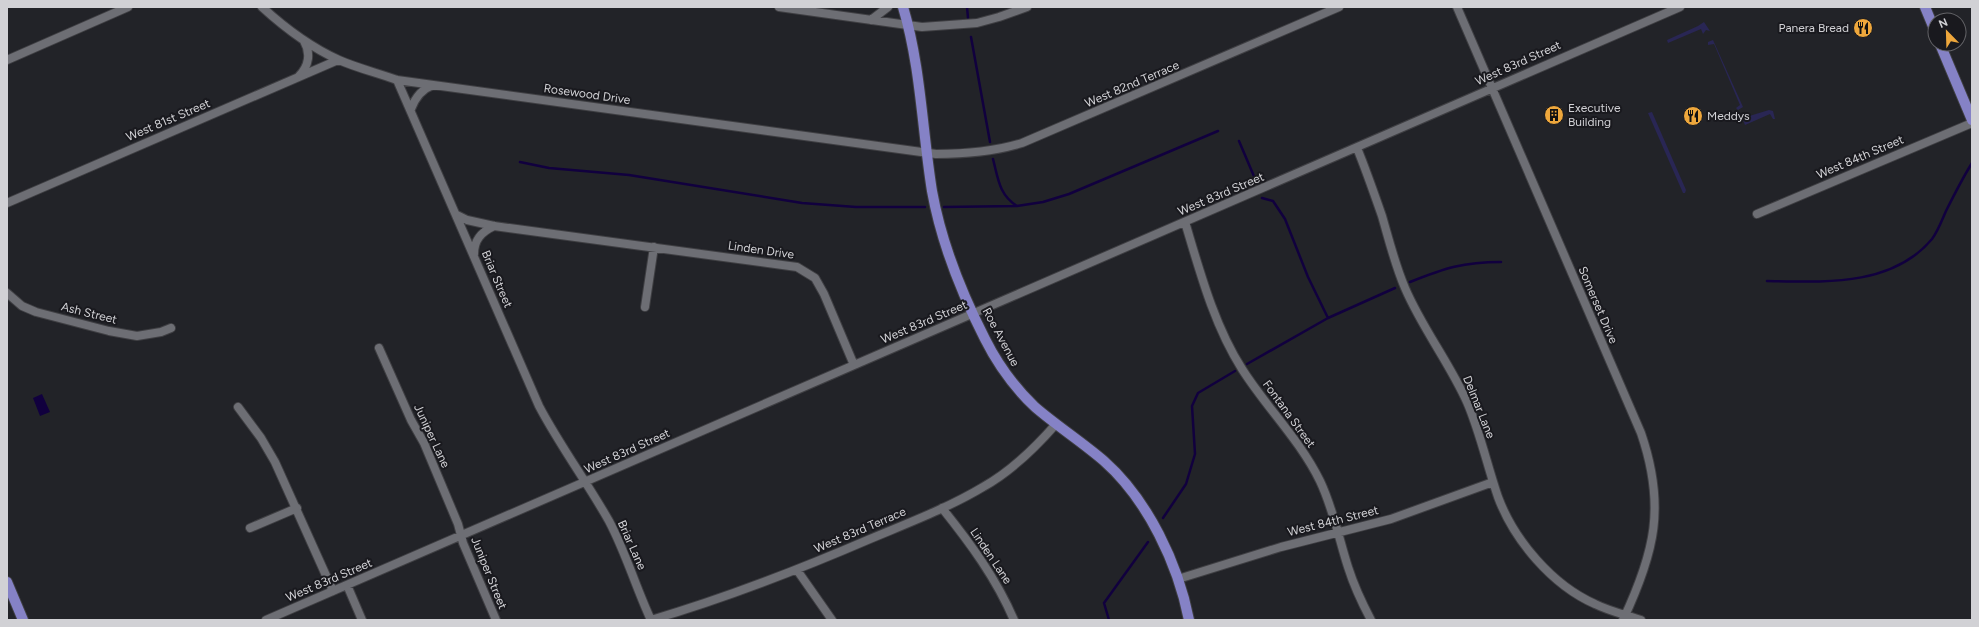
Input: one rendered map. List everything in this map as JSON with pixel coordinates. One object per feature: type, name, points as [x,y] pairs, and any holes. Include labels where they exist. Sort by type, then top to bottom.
[{"type":"main road","name":"Roe Avenue","points":[[902,7],[908,25],[920,85],[927,152],[938,222],[950,256],[974,314],[998,364],[1009,379],[1036,407],[1105,462],[1119,477],[1155,528],[1178,578],[1185,598],[1189,620]]},
{"type":"main road","points":[[1943,52],[1972,120]]},
{"type":"main road","points":[[7,582],[23,620]]},
{"type":"street","points":[[7,60],[128,7]]},
{"type":"street","name":"Rosewood Drive","points":[[262,7],[304,40],[338,60],[397,80],[927,152]]},
{"type":"street","points":[[779,7],[908,25],[958,26],[999,18],[1027,7]]},
{"type":"street","points":[[870,20],[888,7]]},
{"type":"street","name":"West 82nd Terrace","points":[[927,152],[941,154],[978,153],[1022,143],[1339,7]]},
{"type":"street","name":"Somerset Drive","points":[[1457,7],[1641,433],[1649,455],[1655,495],[1653,537],[1640,581],[1624,617]]},
{"type":"street","name":"West 83rd Street","points":[[266,620],[1680,7]]},
{"type":"street","points":[[298,77],[304,72],[308,62],[308,50],[304,40]]},
{"type":"street","name":"West 81st Street","points":[[7,203],[338,60]]},
{"type":"street","name":"Briar Street","points":[[397,80],[412,109],[539,406],[561,446],[584,482]]},
{"type":"street","points":[[412,109],[418,95],[434,85]]},
{"type":"street","name":"West 84th Street","points":[[1757,214],[1972,123]]},
{"type":"street","name":"Delmar Lane","points":[[1357,148],[1371,182],[1401,279],[1416,313],[1454,376],[1467,403],[1479,434],[1493,482],[1505,513],[1515,530],[1531,553],[1566,586],[1595,604],[1624,617],[1641,620]]},
{"type":"street","name":"Linden Drive","points":[[457,215],[467,220],[494,226],[785,264],[798,267],[808,272],[815,278],[824,294],[854,365]]},
{"type":"street","name":"Fontana Street","points":[[1185,222],[1205,286],[1230,347],[1252,385],[1301,449],[1312,466],[1325,493],[1354,584],[1371,620]]},
{"type":"street","points":[[474,255],[474,245],[479,237],[494,226]]},
{"type":"street","points":[[645,307],[654,247]]},
{"type":"street","name":"Ash Street","points":[[7,293],[22,306],[36,312],[109,332],[137,336],[161,332],[171,328]]},
{"type":"street","name":"Juniper Lane","points":[[379,348],[411,420],[424,443],[459,526],[461,535]]},
{"type":"street","points":[[238,407],[275,462],[297,508],[333,591]]},
{"type":"street","name":"West 83rd Terrace","points":[[651,620],[718,600],[797,570],[942,508],[983,488],[1006,472],[1039,443],[1056,424]]},
{"type":"street","name":"Briar Lane","points":[[584,482],[609,521],[619,541],[651,620]]},
{"type":"street","name":"West 84th Street","points":[[1178,578],[1281,547],[1338,533],[1423,508],[1493,482]]},
{"type":"street","points":[[250,528],[297,508]]},
{"type":"street","name":"Linden Lane","points":[[942,508],[970,543],[990,573],[1014,620]]},
{"type":"street","name":"Juniper Street","points":[[461,535],[496,620]]},
{"type":"street","points":[[797,570],[832,620]]},
{"type":"street","points":[[347,585],[362,620]]},
{"type":"shaded area","points":[[1704,22],[1710,31],[1706,30],[1703,34],[1701,29],[1668,43],[1667,40]]},
{"type":"shaded area","points":[[1713,40],[1743,107],[1738,110],[1736,108],[1740,105],[1714,44],[1708,45],[1708,42]]},
{"type":"shaded area","points":[[1769,110],[1773,111],[1775,119],[1773,119],[1770,114],[1745,125],[1743,120],[1746,117]]},
{"type":"shaded area","points":[[1652,112],[1686,190],[1685,193],[1683,193],[1648,113]]},
{"type":"shaded area","points":[[42,394],[50,412],[40,416],[33,398]]},
{"type":"waterway","points":[[967,7],[968,18]]},
{"type":"waterway","points":[[971,37],[990,142]]},
{"type":"waterway","points":[[944,207],[1017,206],[1043,202],[1069,194],[1218,131]]},
{"type":"waterway","points":[[1239,141],[1256,181]]},
{"type":"waterway","points":[[993,159],[1000,186],[1006,197],[1017,206]]},
{"type":"waterway","points":[[520,162],[549,168],[629,175],[802,203],[856,207],[925,207]]},
{"type":"waterway","points":[[1767,281],[1833,281],[1877,274],[1897,266],[1916,255],[1932,239],[1958,187],[1972,163]]},
{"type":"waterway","points":[[1262,198],[1273,201],[1285,219],[1308,277],[1328,318],[1395,288]]},
{"type":"waterway","points":[[1410,282],[1454,267],[1476,263],[1501,262]]},
{"type":"waterway","points":[[1247,364],[1328,318]]},
{"type":"waterway","points":[[1163,518],[1186,484],[1195,454],[1192,406],[1198,393],[1235,371]]},
{"type":"waterway","points":[[1109,620],[1104,603],[1148,542]]},
{"type":"place","name":"Panera Bread","points":[[1863,28]]},
{"type":"place","name":"Executive Building","points":[[1554,115]]},
{"type":"place","name":"Meddys","points":[[1693,116]]}]
